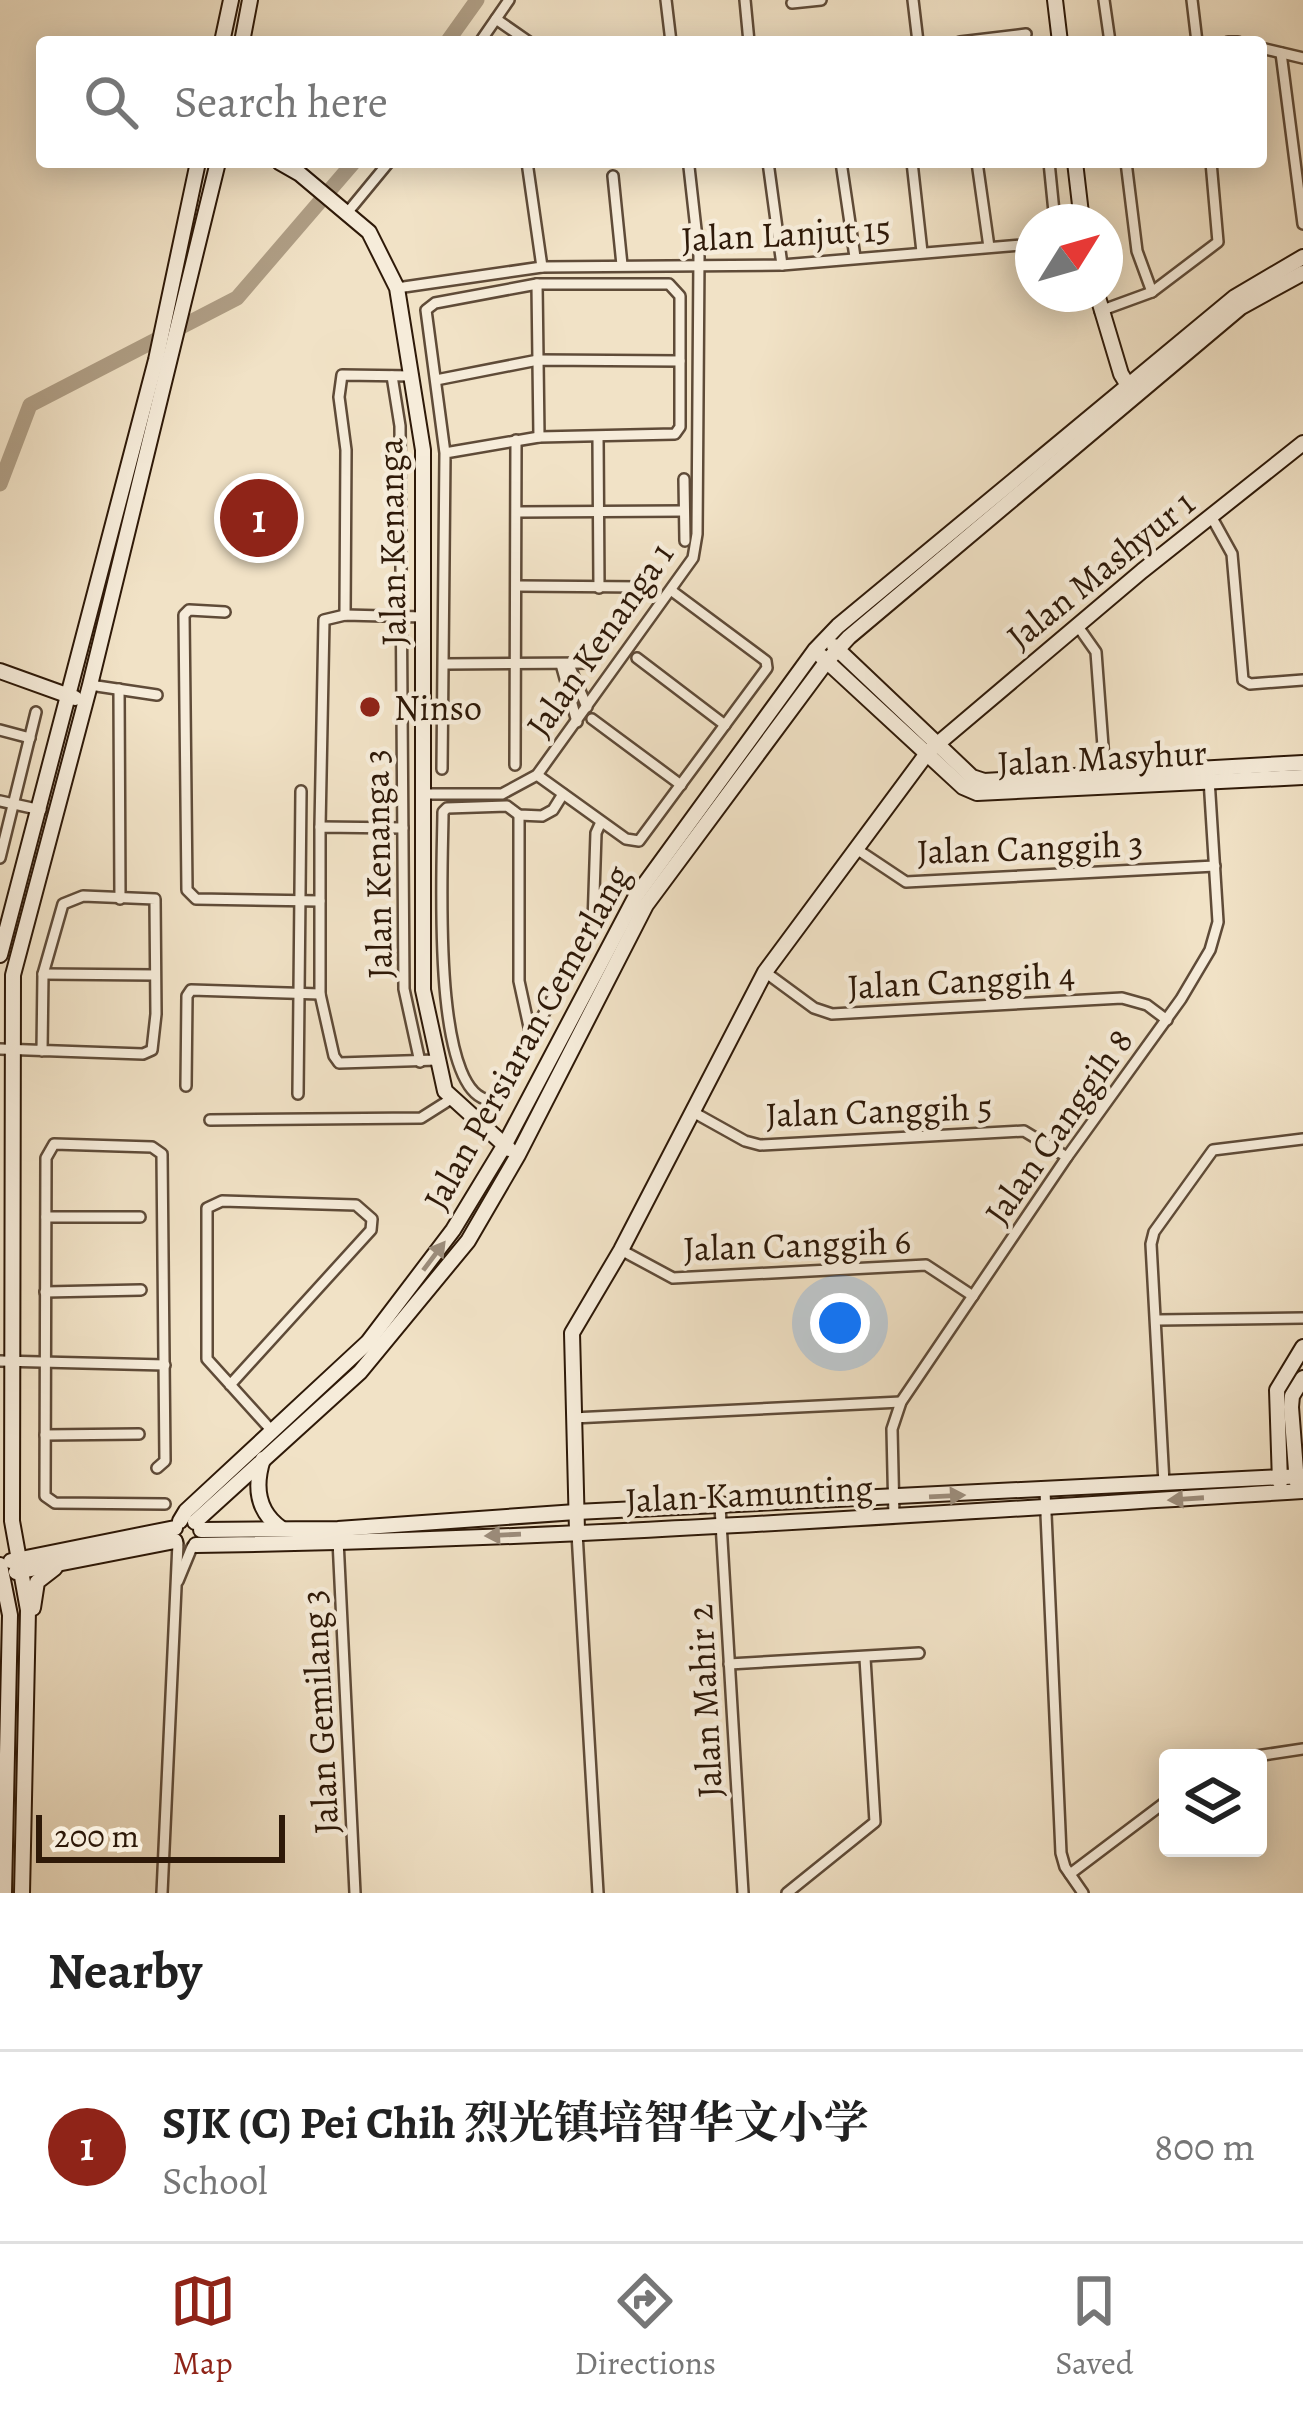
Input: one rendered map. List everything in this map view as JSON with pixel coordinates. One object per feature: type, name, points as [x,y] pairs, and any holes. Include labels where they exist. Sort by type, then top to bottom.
[{"type":"main road","points":[[223,36],[230,0]]},
{"type":"main road","points":[[243,36],[250,0]]},
{"type":"main road","points":[[1055,0],[1059,36]]},
{"type":"main road","points":[[174,309],[197,168]]},
{"type":"main road","points":[[0,955],[59,736],[90,685],[174,309],[218,168]]},
{"type":"main road","name":"Jalan Kenanga","points":[[290,168],[369,232],[397,288],[422,438],[422,980],[442,1083],[451,1100],[518,1155]]},
{"type":"main road","points":[[1076,168],[1080,204]]},
{"type":"main road","name":"Jalan Persiaran Cemerlang","points":[[187,1535],[185,1510],[368,1342],[453,1230],[504,1146],[636,896],[826,650],[1234,297],[1303,256]]},
{"type":"main road","name":"Jalan Persiaran Cemerlang","points":[[1131,390],[1241,307],[1303,273]]},
{"type":"main road","points":[[1100,312],[1131,390]]},
{"type":"main road","points":[[22,1893],[28,1630],[12,1502],[7,1361],[7,1049],[13,975],[78,699],[82,654],[162,358]]},
{"type":"main road","name":"Jalan Mashyur 1","points":[[577,1532],[572,1333],[621,1250],[765,972],[933,748],[1303,443]]},
{"type":"main road","name":"Jalan Persiaran Cemerlang","points":[[187,1535],[379,1350],[468,1240],[518,1155],[646,904],[826,650]]},
{"type":"main road","name":"Jalan Masyhur","points":[[826,650],[933,748],[983,781],[1105,773],[1303,777]]},
{"type":"main road","points":[[21,679],[63,680],[82,654]]},
{"type":"main road","points":[[0,671],[78,699]]},
{"type":"main road","points":[[21,679],[56,704],[59,736]]},
{"type":"main road","name":"Jalan Masyhur","points":[[933,748],[964,788],[977,793],[1303,763]]},
{"type":"main road","points":[[1293,1484],[1277,1390],[1303,1346]]},
{"type":"main road","points":[[1293,1484],[1292,1396],[1303,1378]]},
{"type":"main road","points":[[263,1460],[260,1502],[270,1521],[285,1531]]},
{"type":"main road","name":"Jalan Kamunting","points":[[187,1535],[577,1532],[894,1517],[1164,1483],[1293,1484]]},
{"type":"main road","name":"Jalan Kamunting","points":[[187,1535],[285,1531],[338,1536],[576,1512],[894,1499],[1045,1499],[1293,1484]]},
{"type":"main road","points":[[12,1502],[26,1541],[64,1556]]},
{"type":"main road","points":[[4,1893],[10,1615],[1,1567],[187,1535]]},
{"type":"main road","points":[[28,1630],[37,1582],[64,1556]]},
{"type":"street","points":[[484,36],[509,0]]},
{"type":"street","points":[[666,0],[670,36]]},
{"type":"street","points":[[745,0],[748,36]]},
{"type":"street","points":[[792,3],[820,0]]},
{"type":"street","points":[[913,0],[917,36]]},
{"type":"street","points":[[1104,0],[1109,36]]},
{"type":"street","points":[[1192,0],[1195,36]]},
{"type":"street","points":[[496,19],[520,36]]},
{"type":"street","points":[[1010,36],[1026,34]]},
{"type":"street","points":[[1267,50],[1303,58]]},
{"type":"street","points":[[1281,53],[1303,224]]},
{"type":"street","points":[[342,209],[383,168]]},
{"type":"street","points":[[528,168],[542,267]]},
{"type":"street","name":"Jalan Kenanga 1","points":[[422,794],[502,794],[537,775],[672,590],[696,546],[698,266],[689,168]]},
{"type":"street","points":[[770,168],[782,265]]},
{"type":"street","points":[[843,168],[855,257]]},
{"type":"street","points":[[913,168],[922,252]]},
{"type":"street","points":[[977,168],[989,248]]},
{"type":"street","points":[[1050,168],[1053,204]]},
{"type":"street","points":[[1127,168],[1137,250],[1152,292]]},
{"type":"street","points":[[1123,303],[1152,292],[1218,242],[1212,168]]},
{"type":"street","points":[[613,176],[622,266]]},
{"type":"street","name":"Jalan Lanjut 15","points":[[397,288],[542,267],[782,265],[1015,246]]},
{"type":"street","points":[[538,284],[539,436]]},
{"type":"street","points":[[442,769],[446,452],[424,317],[428,308],[538,284],[672,285],[680,296],[679,429],[670,435],[539,436],[446,452]]},
{"type":"street","points":[[436,380],[538,360],[680,361]]},
{"type":"street","points":[[345,615],[346,450],[339,397],[343,375],[413,376]]},
{"type":"street","name":"Jalan Kenanga 3","points":[[392,376],[400,425],[404,989],[419,1062]]},
{"type":"street","points":[[598,437],[599,588]]},
{"type":"street","points":[[515,765],[516,440]]},
{"type":"street","points":[[684,479],[685,542]]},
{"type":"street","points":[[518,512],[684,511]]},
{"type":"street","points":[[1211,516],[1232,554],[1243,680],[1250,684],[1303,680]]},
{"type":"street","points":[[518,586],[642,587],[650,591]]},
{"type":"street","points":[[537,775],[636,842],[644,836],[767,663],[672,590]]},
{"type":"street","points":[[225,612],[189,610],[184,615],[186,886],[196,898],[320,901]]},
{"type":"street","points":[[423,617],[345,615],[327,617],[323,623],[320,994],[339,1063],[437,1060]]},
{"type":"street","points":[[1077,625],[1096,652],[1105,773]]},
{"type":"street","points":[[637,658],[725,724]]},
{"type":"street","points":[[446,664],[593,663]]},
{"type":"street","points":[[566,665],[587,706]]},
{"type":"street","points":[[566,665],[577,722]]},
{"type":"street","points":[[90,685],[157,695]]},
{"type":"street","points":[[118,689],[120,899]]},
{"type":"street","points":[[0,858],[36,712]]},
{"type":"street","points":[[592,718],[681,785]]},
{"type":"street","points":[[0,730],[30,738]]},
{"type":"street","name":"Jalan Canggih 8","points":[[894,1517],[892,1429],[901,1402],[1067,1157],[1167,1020],[1214,943],[1216,866],[1208,775]]},
{"type":"street","points":[[298,1094],[301,791]]},
{"type":"street","points":[[563,794],[548,814],[519,815],[507,806],[445,809],[443,980],[459,1072],[474,1094],[490,1101],[501,1093],[593,924],[596,833],[601,822]]},
{"type":"street","points":[[0,801],[41,810]]},
{"type":"street","points":[[519,815],[519,981],[531,1038]]},
{"type":"street","points":[[320,826],[422,832]]},
{"type":"street","name":"Jalan Canggih 3","points":[[855,848],[906,882],[1216,866]]},
{"type":"street","points":[[7,1049],[42,1051],[140,1054],[154,1047],[154,899],[76,896],[63,904],[43,974],[42,1051]]},
{"type":"street","name":"Jalan Canggih 4","points":[[765,972],[814,1008],[832,1015],[1126,998],[1147,1005],[1167,1020]]},
{"type":"street","points":[[43,974],[155,975]]},
{"type":"street","points":[[186,1086],[187,996],[191,990],[320,994]]},
{"type":"street","points":[[210,1120],[421,1118],[451,1100]]},
{"type":"street","name":"Jalan Canggih 5","points":[[693,1112],[760,1145],[1024,1131],[1067,1157]]},
{"type":"street","points":[[1164,1483],[1154,1232],[1213,1150],[1303,1139]]},
{"type":"street","points":[[157,1468],[165,1461],[163,1161],[160,1151],[152,1147],[60,1144],[47,1151],[44,1492],[55,1503],[165,1504]]},
{"type":"street","points":[[230,1384],[370,1230],[372,1219],[356,1205],[222,1201],[209,1205],[207,1359],[273,1432]]},
{"type":"street","points":[[46,1217],[140,1217]]},
{"type":"street","name":"Jalan Canggih 6","points":[[621,1250],[673,1278],[926,1265],[974,1296]]},
{"type":"street","points":[[45,1292],[141,1290]]},
{"type":"street","points":[[1158,1320],[1303,1318]]},
{"type":"street","points":[[7,1361],[165,1365]]},
{"type":"street","points":[[573,1418],[901,1402]]},
{"type":"street","points":[[44,1435],[139,1434]]},
{"type":"street","points":[[1045,1499],[1061,1853],[1083,1893]]},
{"type":"street","name":"Jalan Mahir 2","points":[[720,1506],[743,1893]]},
{"type":"street","points":[[577,1532],[598,1893]]},
{"type":"street","points":[[162,1893],[178,1581],[187,1535]]},
{"type":"street","name":"Jalan Gemilang 3","points":[[338,1536],[355,1893]]},
{"type":"street","points":[[729,1664],[919,1653]]},
{"type":"street","points":[[788,1893],[875,1822],[865,1658]]},
{"type":"street","points":[[0,1669],[8,1686]]},
{"type":"street","points":[[1267,1754],[1303,1749]]},
{"type":"street","points":[[1070,1874],[1159,1807]]},
{"type":"waterway","points":[[451,36],[477,0]]},
{"type":"waterway","points":[[0,484],[30,405],[237,298],[349,168]]},
{"type":"place","name":"SJK (C) Pei Chih 烈光镇培智华文小学","points":[[259,518]]},
{"type":"place","name":"Ninso","points":[[370,707]]}]
